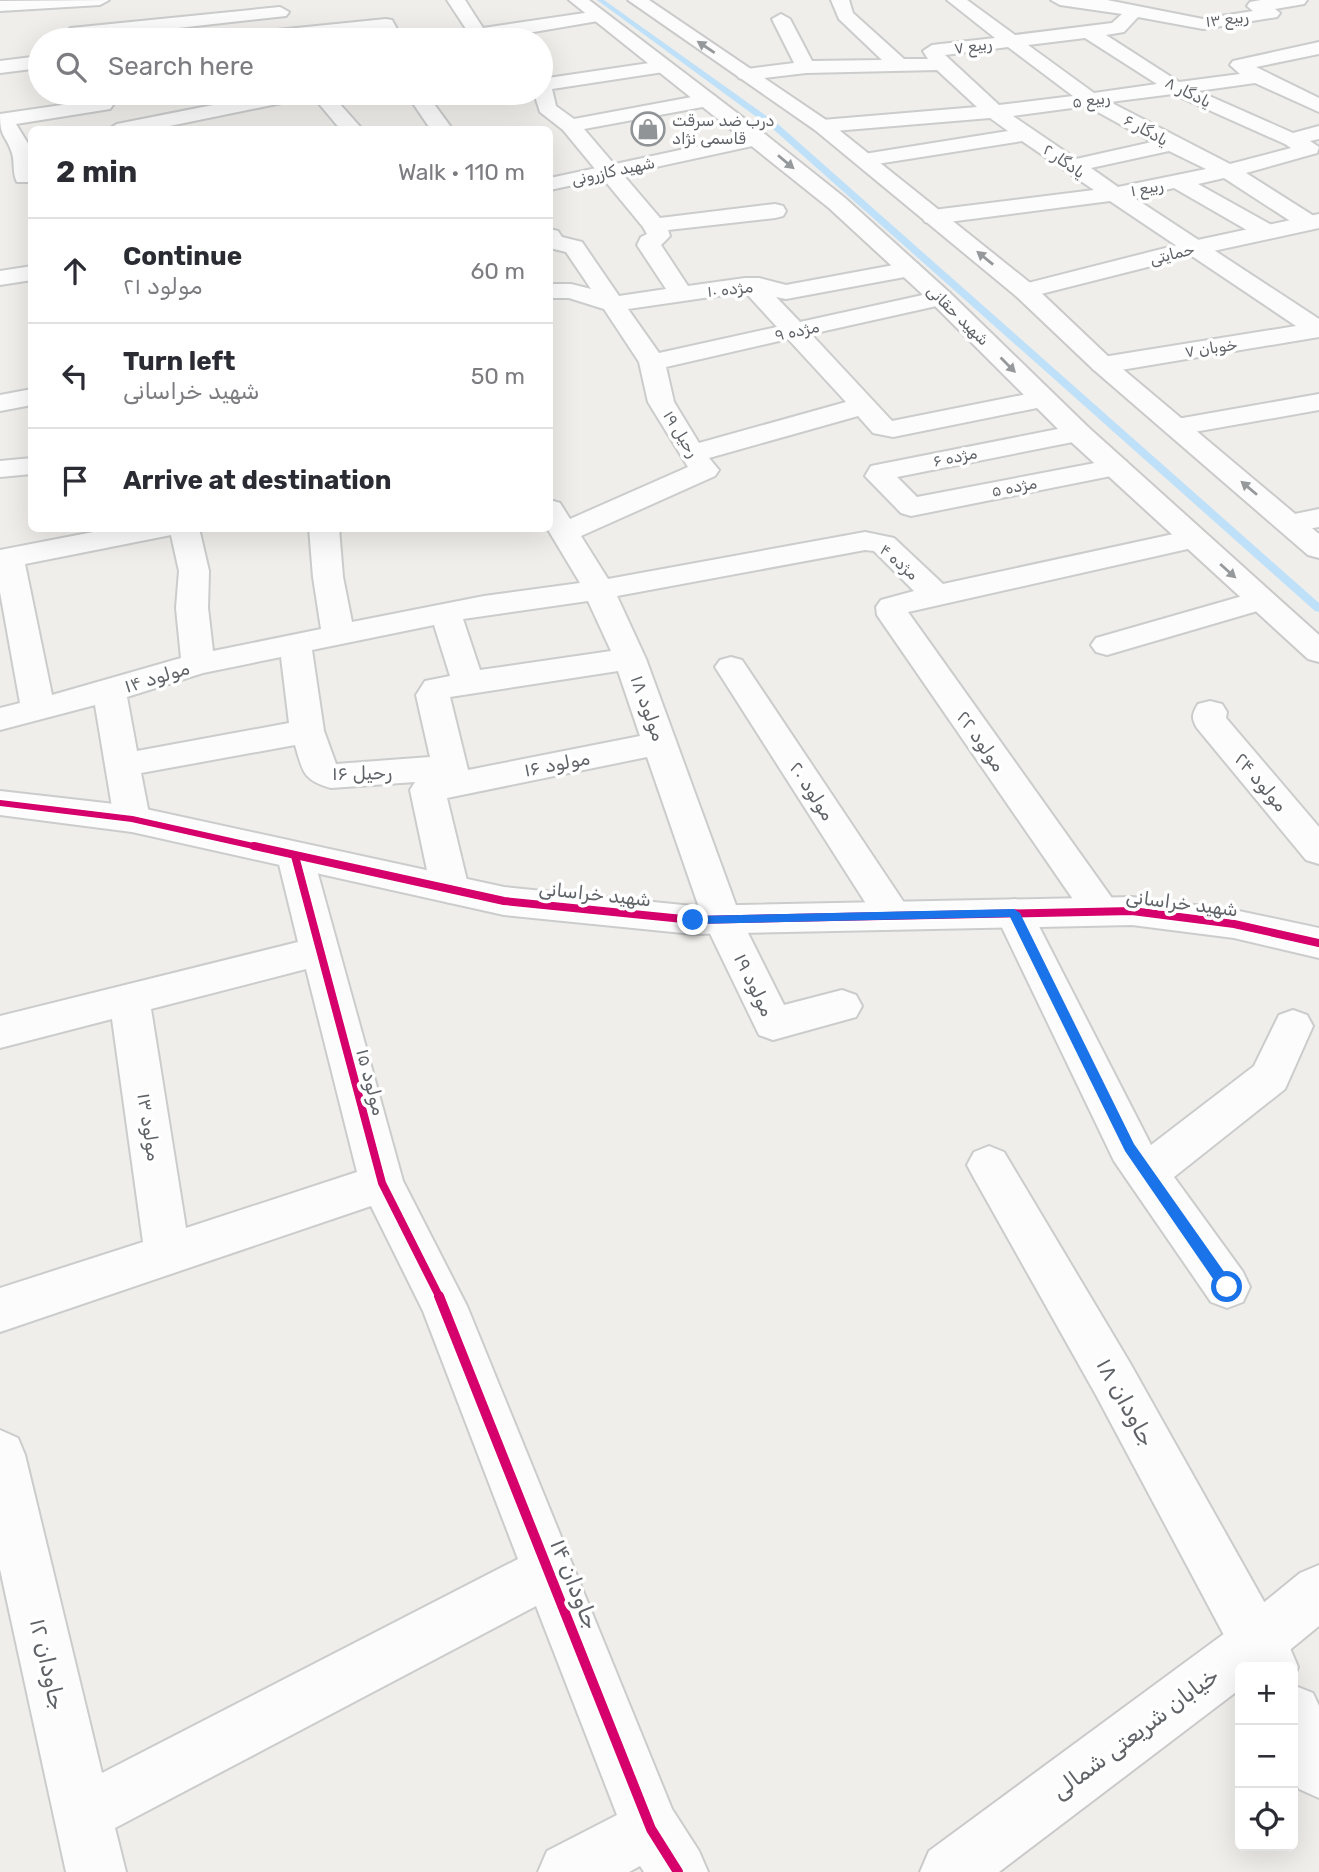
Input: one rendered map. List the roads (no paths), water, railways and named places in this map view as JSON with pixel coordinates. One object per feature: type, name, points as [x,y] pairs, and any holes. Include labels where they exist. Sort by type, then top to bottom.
[{"type":"street","points":[[0,6],[100,0]]},
{"type":"street","points":[[192,0],[194,28]]},
{"type":"street","points":[[456,0],[474,28]]},
{"type":"street","name":"شهید حقانی","points":[[578,0],[759,139],[837,203],[941,298],[1078,433],[1319,652]]},
{"type":"street","points":[[637,0],[822,126],[1025,291],[1103,365],[1319,549]]},
{"type":"street","name":"یادگار ۶","points":[[956,0],[1093,101],[1228,172],[1314,222]]},
{"type":"street","name":"ربیع ۱۳","points":[[1060,0],[1135,10],[1203,24],[1298,0]]},
{"type":"street","points":[[70,2],[71,28]]},
{"type":"street","points":[[144,28],[285,6],[286,28]]},
{"type":"street","points":[[843,8],[899,65]]},
{"type":"street","name":"ربیع ۷","points":[[943,64],[932,51],[1118,28],[1135,10]]},
{"type":"street","points":[[548,28],[598,16]]},
{"type":"street","points":[[781,19],[806,67]]},
{"type":"street","points":[[356,28],[386,24],[388,28]]},
{"type":"street","points":[[1203,24],[1284,55]]},
{"type":"street","name":"یادگار ۸","points":[[1090,33],[1176,88],[1293,139]]},
{"type":"street","points":[[595,41],[622,35]]},
{"type":"street","points":[[1315,41],[1284,55],[1240,65],[1319,106]]},
{"type":"street","points":[[0,67],[28,64]]},
{"type":"street","name":"ربیع ۷","points":[[746,74],[806,67],[943,64]]},
{"type":"street","name":"یادگار ۲","points":[[943,64],[994,112],[1319,330]]},
{"type":"street","points":[[553,82],[663,67]]},
{"type":"street","name":"ربیع ۵","points":[[791,133],[822,126],[1093,101],[1258,76]]},
{"type":"street","points":[[1287,90],[1319,83]]},
{"type":"street","points":[[570,126],[708,100]]},
{"type":"street","points":[[1,120],[71,105]]},
{"type":"street","points":[[102,105],[115,126]]},
{"type":"street","points":[[167,125],[251,105]]},
{"type":"street","points":[[329,105],[345,126]]},
{"type":"street","points":[[423,105],[439,126]]},
{"type":"street","points":[[546,105],[570,126],[654,225],[659,236],[649,242],[649,246],[681,295]]},
{"type":"street","points":[[0,181],[28,176],[22,152],[25,145],[1,120]]},
{"type":"street","points":[[1293,139],[1319,132]]},
{"type":"street","name":"شهید کازرونی","points":[[553,183],[791,133]]},
{"type":"street","points":[[864,160],[1026,134]]},
{"type":"street","name":"ربیع ۱","points":[[933,217],[1113,194],[1228,172],[1310,149],[1293,139]]},
{"type":"street","points":[[1072,166],[1171,144]]},
{"type":"street","points":[[1178,182],[1267,232]]},
{"type":"street","points":[[654,225],[775,211]]},
{"type":"street","name":"حمایتی","points":[[1025,291],[1193,248],[1314,222]]},
{"type":"street","name":"رحیل ۱۹","points":[[553,242],[573,247],[652,362],[661,402],[691,454],[705,470],[557,520]]},
{"type":"street","name":"مژده ۱۰","points":[[553,291],[571,291],[612,304],[752,285],[786,292],[909,269]]},
{"type":"street","points":[[0,278],[28,274]]},
{"type":"street","points":[[752,285],[883,427],[893,429],[1042,399]]},
{"type":"street","name":"مژده ۹","points":[[652,362],[941,298]]},
{"type":"street","name":"خوبان ۷","points":[[1103,365],[1319,330]]},
{"type":"street","points":[[0,403],[28,398]]},
{"type":"street","points":[[1177,427],[1319,402]]},
{"type":"street","points":[[691,454],[862,406]]},
{"type":"street","name":"مژده ۶","points":[[911,507],[878,474],[1078,433]]},
{"type":"street","points":[[0,469],[28,466]]},
{"type":"street","name":"مژده ۵","points":[[911,507],[1116,467]]},
{"type":"street","points":[[1290,523],[1319,517]]},
{"type":"street","name":"مولود ۱۸","points":[[557,520],[599,590],[630,659],[722,919]]},
{"type":"street","points":[[38,710],[5,558],[141,532]]},
{"type":"street","name":"مولود ۱۴","points":[[132,819],[109,691],[198,664],[192,608],[194,571],[185,532]]},
{"type":"street","points":[[324,532],[328,577],[338,635]]},
{"type":"street","name":"مژده ۴","points":[[198,664],[445,612],[599,590],[865,541],[883,544],[936,595],[1192,539]]},
{"type":"street","name":"مولود ۲۲","points":[[936,595],[892,607],[893,615],[1101,911]]},
{"type":"street","points":[[1107,645],[1260,600]]},
{"type":"street","points":[[445,612],[468,682]]},
{"type":"street","name":"رحیل ۱۶","points":[[295,644],[307,731],[321,772],[326,776],[452,777]]},
{"type":"street","points":[[452,777],[433,692],[468,682],[630,659]]},
{"type":"street","name":"مولود ۲۰","points":[[731,667],[892,914]]},
{"type":"street","points":[[0,719],[109,691]]},
{"type":"street","name":"مولود ۲۴","points":[[1210,712],[1209,720],[1319,851]]},
{"type":"street","points":[[122,765],[307,731]]},
{"type":"street","name":"مولود ۱۶","points":[[450,889],[428,790],[432,787],[452,777],[660,743]]},
{"type":"street","name":"شهید خراسانی","points":[[0,803],[132,819],[504,901],[693,920],[1132,911],[1234,924],[1319,943]]},
{"type":"street","name":"مولود ۱۵","points":[[295,856],[382,1183],[443,1306]]},
{"type":"street","points":[[1014,913],[1129,1147],[1227,1287]]},
{"type":"street","name":"مولود ۱۹","points":[[722,919],[774,1024],[842,1006]]},
{"type":"street","points":[[0,1032],[320,951]]},
{"type":"street","name":"مولود ۱۳","points":[[129,999],[168,1255]]},
{"type":"street","points":[[1147,1173],[1270,1077],[1293,1026]]},
{"type":"street","name":"جاودان ۱۸","points":[[989,1165],[1113,1379],[1265,1654]]},
{"type":"street","points":[[0,1310],[382,1183]]},
{"type":"street","name":"جاودان ۱۴","points":[[443,1306],[665,1850]]},
{"type":"street","name":"جاودان ۱۲","points":[[0,1455],[96,1872]]},
{"type":"street","points":[[83,1814],[549,1571]]},
{"type":"street","name":"خیابان شریعتی شمالی","points":[[982,1861],[1265,1654],[1319,1592]]},
{"type":"street","points":[[1298,1724],[1319,1769]]},
{"type":"street","points":[[568,1872],[665,1850]]},
{"type":"waterway","points":[[600,0],[776,127],[1319,609]]},
{"type":"place","name":"درب ضد سرقت قاسمی نژاد","points":[[648,129]]}]
